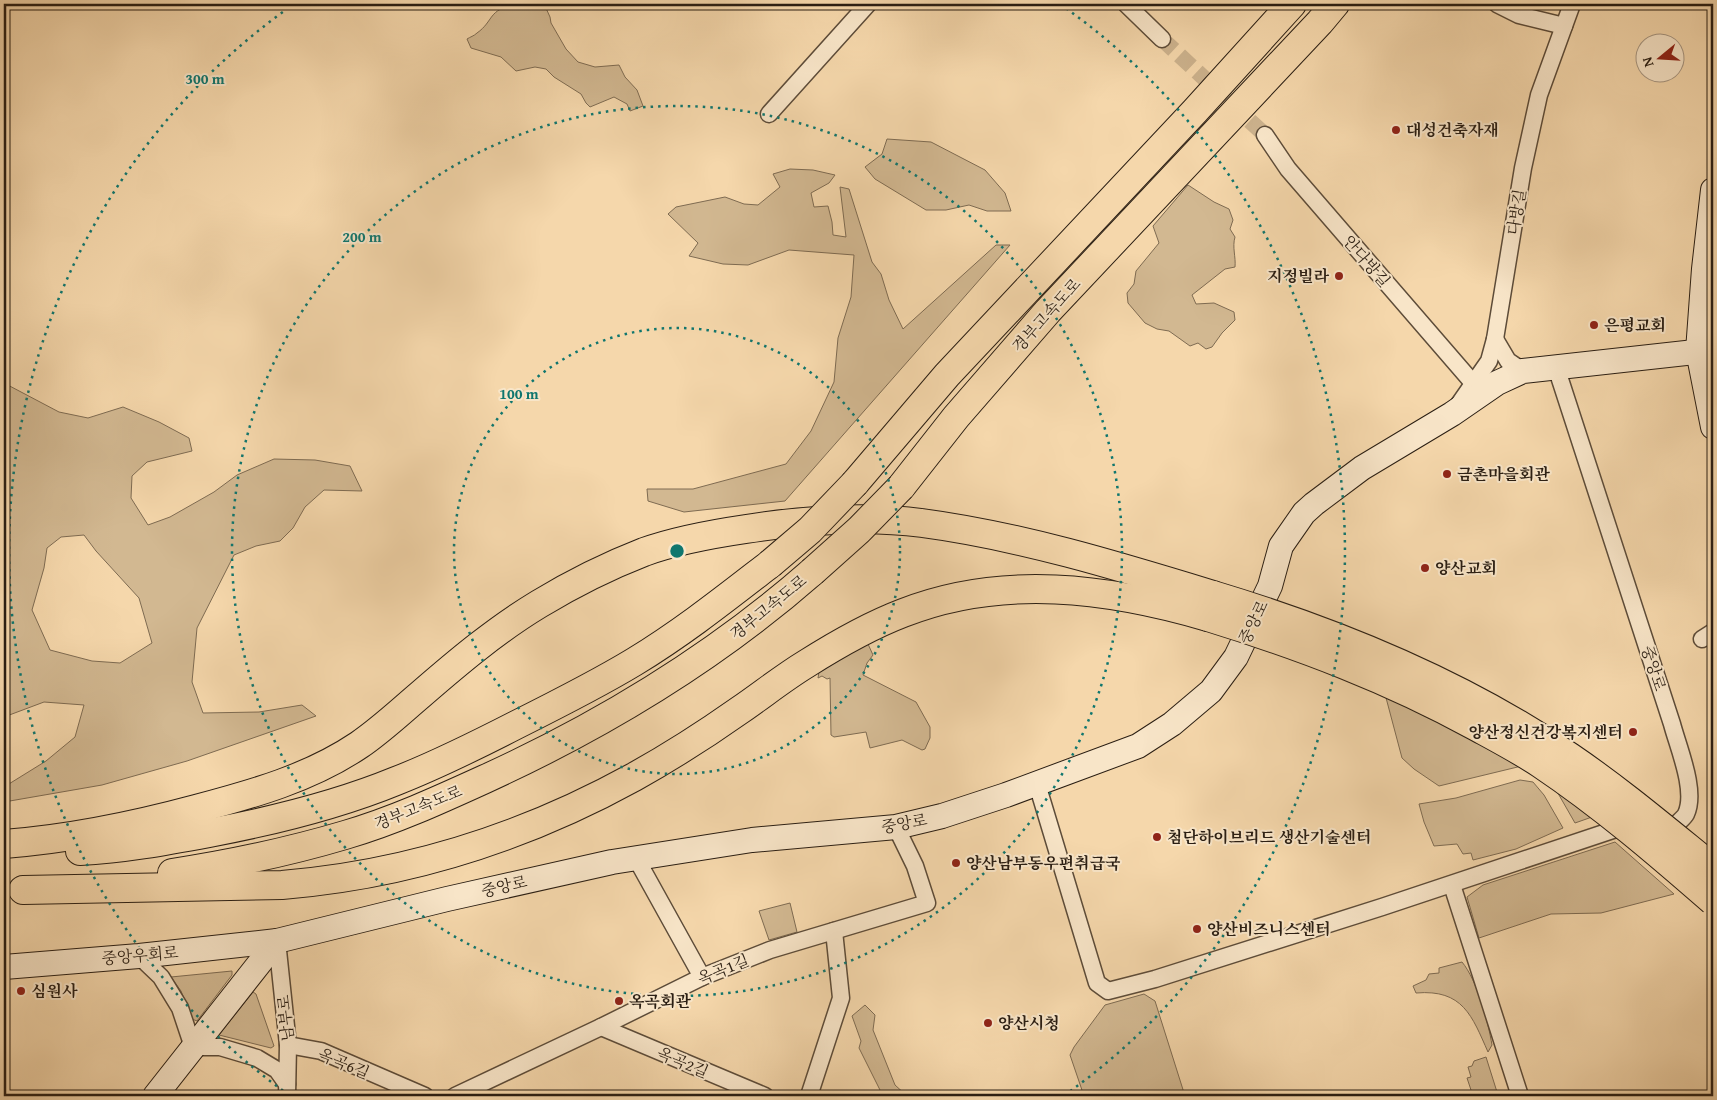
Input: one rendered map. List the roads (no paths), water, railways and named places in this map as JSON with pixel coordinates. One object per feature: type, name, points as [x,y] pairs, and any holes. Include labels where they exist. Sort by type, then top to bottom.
[{"type":"highway","name":"경부고속도로","points":[[4,855],[91,850],[178,839],[284,818],[342,801],[396,781],[483,742],[619,671],[682,630],[770,564],[810,530],[855,483],[947,375],[1195,111],[1292,4]]},
{"type":"highway","name":"경부고속도로","points":[[13,891],[111,883],[197,869],[260,856],[378,825],[436,801],[565,740],[620,710],[734,635],[780,600],[812,572],[859,530],[901,487],[956,418],[1048,311],[1335,4]]},
{"type":"highway","points":[[4,844],[71,836],[161,818],[264,790],[298,778],[362,743],[475,648],[539,604],[601,571],[637,556],[696,538],[768,526],[826,519],[878,520],[919,522],[963,530],[1049,549],[1145,575],[1211,606],[1367,673],[1436,705],[1539,763],[1597,804],[1713,901]]},
{"type":"highway","points":[[13,891],[310,882],[374,872],[459,852],[503,838],[596,797],[672,755],[738,712],[804,665],[853,637],[902,613],[938,601],[984,592],[1021,588],[1060,589],[1139,600],[1211,606],[1287,618],[1347,641],[1405,666],[1513,722],[1569,756],[1622,794],[1713,868]]},
{"type":"main road","points":[[1713,190],[1704,269],[1706,350],[1713,427]]},
{"type":"main road","name":"중앙로","points":[[277,941],[548,875],[636,858],[752,840],[896,827],[942,816],[1037,784],[1138,746],[1172,724],[1211,690],[1236,657],[1270,586],[1281,546],[1304,514],[1314,504],[1362,468],[1452,414],[1497,383],[1523,371],[1706,350]]},
{"type":"main road","points":[[155,1096],[277,941]]},
{"type":"main road","name":"중앙우회로","points":[[4,966],[138,956],[277,941]]},
{"type":"street","points":[[769,114],[868,4]]},
{"type":"street","points":[[1126,4],[1162,39]]},
{"type":"street","points":[[1497,4],[1519,14],[1564,26]]},
{"type":"street","name":"다방길","points":[[1452,414],[1489,361],[1495,339],[1523,168],[1539,95],[1572,4]]},
{"type":"street","name":"안다방길","points":[[1265,135],[1288,169],[1473,383]]},
{"type":"street","points":[[1495,339],[1508,361],[1523,371]]},
{"type":"street","name":"중앙로","points":[[1556,367],[1672,724],[1686,774],[1688,782],[1686,814],[1675,826]]},
{"type":"street","points":[[1037,784],[1097,983],[1108,991],[1164,976],[1633,824],[1661,820],[1675,826],[1713,858]]},
{"type":"street","name":"옥곡1길","points":[[455,1096],[702,977],[770,950],[927,903],[915,866],[896,827]]},
{"type":"street","points":[[636,858],[702,977]]},
{"type":"street","points":[[1452,884],[1520,1096]]},
{"type":"street","points":[[809,1096],[841,998],[834,931]]},
{"type":"street","name":"남부로","points":[[277,941],[288,1045],[287,1090]]},
{"type":"street","points":[[138,956],[161,976],[180,1008],[194,1047],[220,1047],[258,1058],[277,1070],[287,1090]]},
{"type":"street","name":"옥곡2길","points":[[601,1027],[765,1096]]},
{"type":"street","name":"옥곡6길","points":[[288,1045],[321,1051],[425,1096]]},
{"type":"tunnel","points":[[1162,39],[1265,135]]},
{"type":"place","name":"대성건축자재","points":[[1396,130]]},
{"type":"place","name":"지정빌라","points":[[1339,276]]},
{"type":"place","name":"은평교회","points":[[1594,325]]},
{"type":"place","name":"금촌마을회관","points":[[1447,474]]},
{"type":"place","name":"양산교회","points":[[1425,568]]},
{"type":"place","name":"양산정신건강복지센터","points":[[1633,732]]},
{"type":"place","name":"첨단하이브리드 생산기술센터","points":[[1157,837]]},
{"type":"place","name":"양산남부동우편취급국","points":[[956,863]]},
{"type":"place","name":"양산비즈니스센터","points":[[1197,929]]},
{"type":"place","name":"심원사","points":[[21,991]]},
{"type":"place","name":"옥곡회관","points":[[619,1001]]},
{"type":"place","name":"양산시청","points":[[988,1023]]}]
